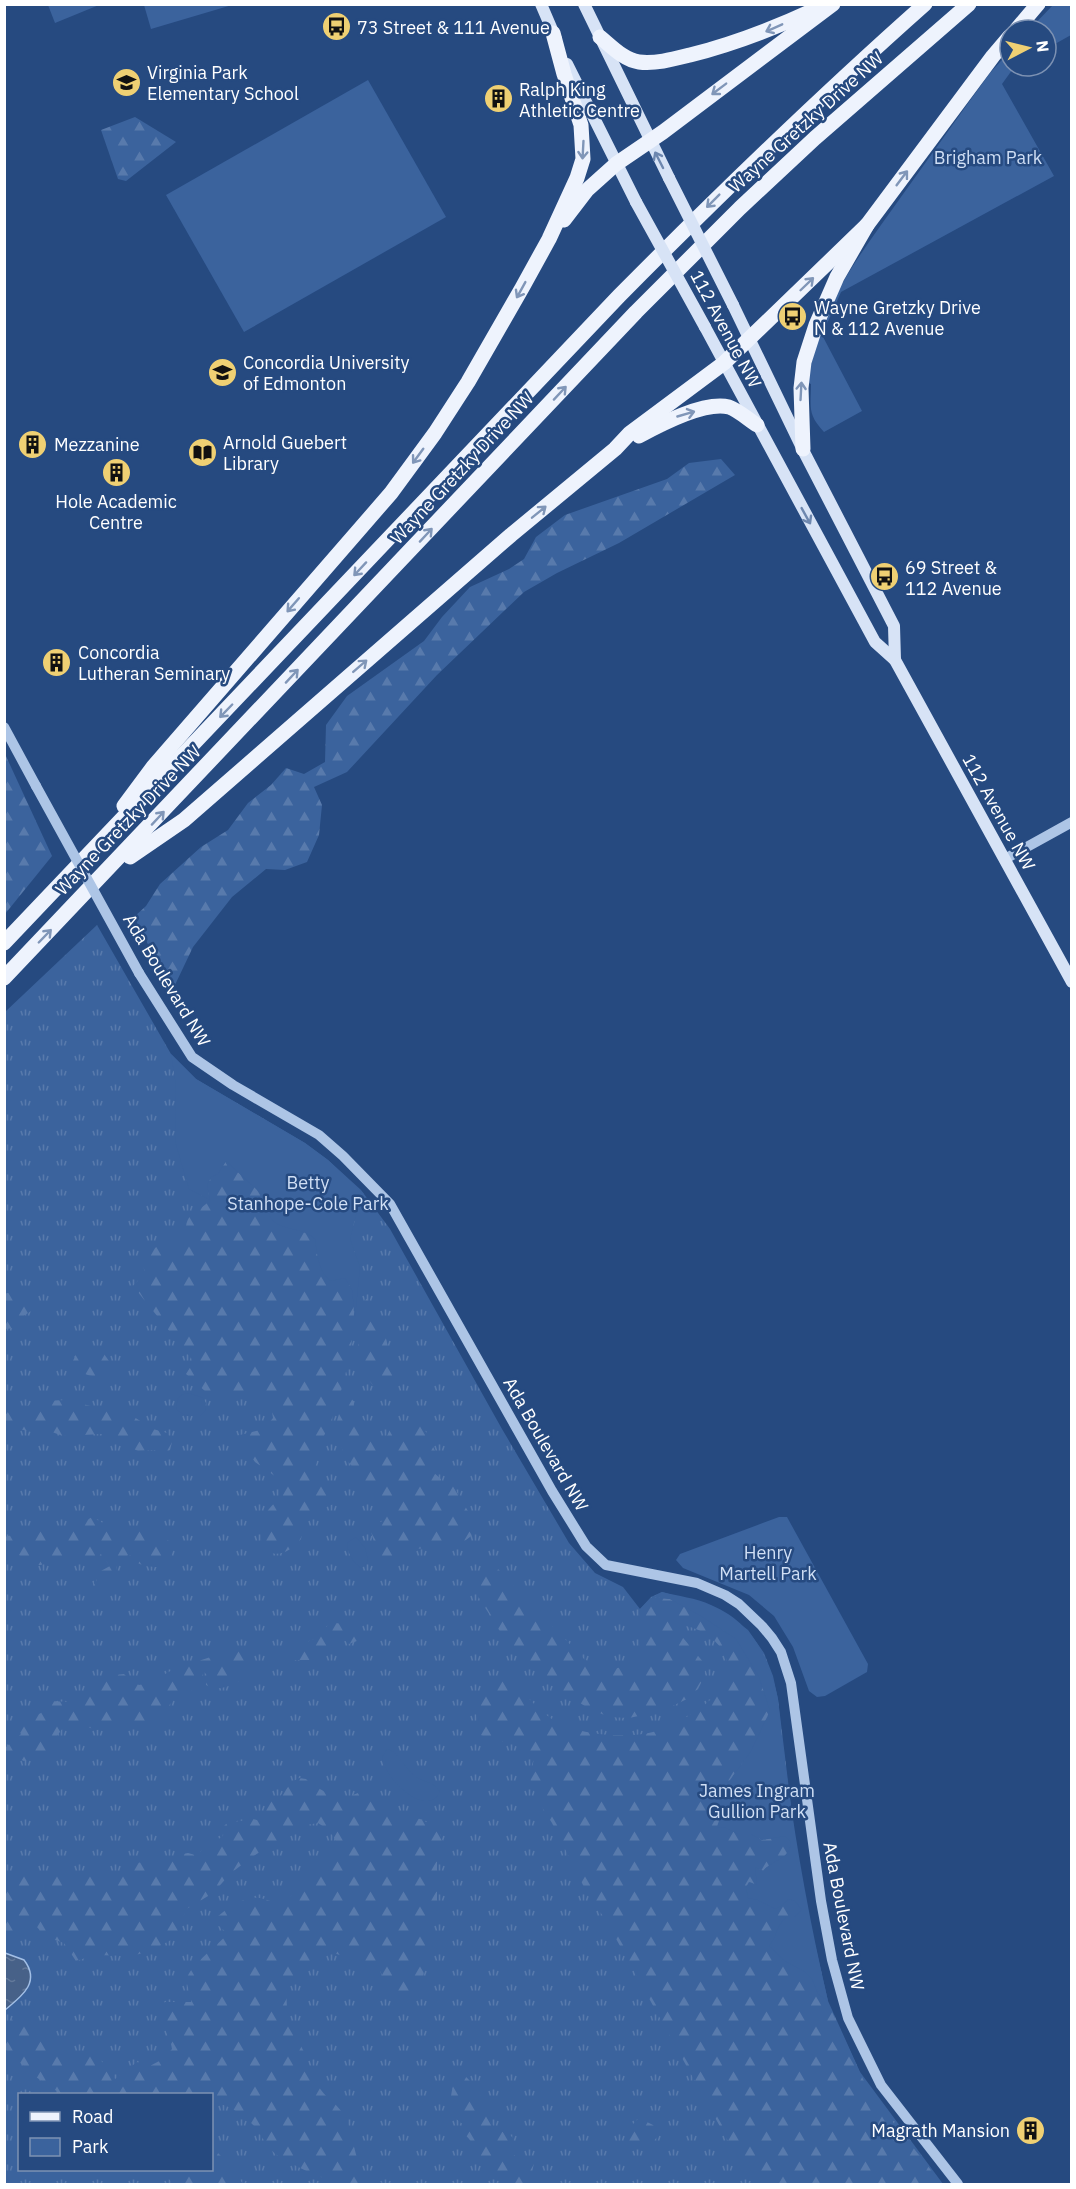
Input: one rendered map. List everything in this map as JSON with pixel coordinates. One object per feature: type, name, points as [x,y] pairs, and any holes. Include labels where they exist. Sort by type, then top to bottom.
[{"type":"main road","name":"112 Avenue NW","points":[[541,4],[636,202],[875,642],[895,660],[1071,982]]},
{"type":"main road","name":"112 Avenue NW","points":[[585,4],[649,141],[894,626],[895,660]]},
{"type":"main road","points":[[600,37],[628,58],[638,62],[661,61],[713,50],[758,36],[827,4]]},
{"type":"main road","points":[[549,239],[587,190],[616,164],[833,4]]},
{"type":"main road","name":"Wayne Gretzky Drive NW","points":[[4,943],[682,232],[795,122],[925,4]]},
{"type":"main road","name":"Wayne Gretzky Drive NW","points":[[4,978],[644,304],[740,208],[815,138],[969,4]]},
{"type":"main road","points":[[1026,18],[1038,4]]},
{"type":"main road","points":[[88,854],[153,767],[391,493],[435,433],[468,382],[549,239],[577,178],[583,159],[581,125],[553,33]]},
{"type":"main road","points":[[803,449],[801,388],[804,362],[816,325],[837,278],[867,225],[998,50]]},
{"type":"main road","points":[[103,876],[183,820],[511,535],[615,449],[630,433],[724,363],[867,225]]},
{"type":"main road","points":[[615,449],[676,417],[712,408],[730,407],[757,425]]},
{"type":"street","name":"Ada Boulevard NW","points":[[4,727],[139,972],[192,1057],[233,1085],[319,1135],[390,1204],[552,1491],[586,1546],[606,1564],[652,1575],[682,1578],[711,1588],[738,1604],[772,1638],[781,1652],[791,1683],[821,1901],[832,1960],[848,2018],[881,2085],[958,2184]]},
{"type":"street","points":[[1005,859],[1071,822]]},
{"type":"green space","points":[[144,4],[232,5],[151,29]]},
{"type":"green space","points":[[48,5],[99,5],[55,23]]},
{"type":"green space","points":[[1053,5],[1071,5],[1071,35],[1058,42],[1058,18],[1041,18]]},
{"type":"green space","name":"Brigham Park","points":[[998,64],[998,78],[1006,78],[1002,84],[1054,176],[841,292],[822,335],[862,411],[824,432],[812,415],[811,384],[808,383],[812,356],[830,307],[870,240]]},
{"type":"green space","points":[[368,80],[446,217],[244,332],[166,195]]},
{"type":"green space","points":[[135,117],[176,142],[126,181],[118,179],[101,130]]},
{"type":"green space","points":[[721,459],[735,475],[619,543],[524,592],[437,675],[347,772],[314,787],[322,805],[319,835],[307,862],[285,870],[266,869],[232,897],[193,947],[174,987],[159,966],[134,917],[146,906],[160,884],[201,847],[228,830],[248,803],[271,785],[286,768],[304,774],[325,762],[326,725],[347,696],[424,641],[442,617],[470,587],[509,569],[524,559],[536,537],[565,515],[667,479],[689,463]]},
{"type":"green space","points":[[5,754],[52,856],[4,914]]},
{"type":"green space","points":[[97,925],[171,1054],[196,1079],[305,1143],[361,1190],[390,1229],[569,1543],[595,1573],[623,1587],[640,1609],[651,1597],[662,1592],[712,1606],[748,1630],[764,1653],[773,1676],[778,1699],[796,1847],[828,2001],[860,2072],[943,2184],[5,2184],[5,1012]]},
{"type":"green space","name":"Betty Stanhope-Cole Park","points":[[171,1054],[196,1079],[305,1143],[328,1160],[364,1194],[350,1239],[360,1267],[355,1317],[352,1290],[345,1278],[331,1281],[323,1273],[315,1239],[304,1232],[277,1224],[272,1220],[268,1212],[267,1199],[226,1161],[218,1174],[211,1177],[207,1185],[210,1200],[189,1189],[175,1141],[176,1085]]},
{"type":"green space","points":[[226,1161],[267,1199],[269,1215],[286,1227],[311,1234],[315,1239],[322,1270],[326,1277],[346,1278],[352,1292],[353,1330],[346,1373],[335,1411],[319,1447],[317,1458],[320,1477],[338,1492],[335,1503],[322,1509],[308,1520],[301,1539],[293,1547],[275,1554],[264,1551],[261,1529],[264,1516],[279,1499],[279,1479],[255,1462],[241,1442],[232,1437],[264,1429],[273,1418],[270,1398],[241,1391],[206,1392],[186,1374],[193,1363],[191,1358],[133,1286],[145,1273],[143,1264],[147,1252],[179,1241],[186,1229],[188,1219],[210,1200],[207,1185],[211,1177],[218,1174]]},
{"type":"green space","points":[[5,1293],[32,1305],[31,1311],[16,1321],[15,1328],[5,1329]]},
{"type":"green space","points":[[365,1297],[380,1315],[389,1351],[400,1376],[384,1392],[375,1388],[356,1363]]},
{"type":"green space","points":[[89,1348],[102,1351],[111,1364],[107,1375],[88,1375],[72,1363],[78,1350]]},
{"type":"green space","points":[[346,1391],[354,1402],[353,1411],[364,1420],[370,1429],[378,1452],[389,1454],[387,1436],[393,1424],[423,1426],[436,1453],[433,1472],[441,1479],[440,1492],[451,1482],[479,1530],[462,1543],[402,1551],[393,1560],[383,1564],[377,1553],[370,1528],[384,1520],[359,1475],[346,1459],[340,1443],[336,1424]]},
{"type":"green space","points":[[189,1393],[203,1398],[206,1403],[205,1411],[200,1416],[186,1416],[177,1410],[178,1398]]},
{"type":"green space","points":[[67,1400],[134,1417],[153,1429],[167,1433],[172,1442],[170,1450],[164,1454],[154,1450],[138,1451],[102,1434],[63,1436],[41,1428],[31,1432],[5,1425],[5,1415],[8,1412],[41,1401]]},
{"type":"green space","points":[[92,1517],[103,1523],[105,1530],[135,1526],[158,1533],[172,1544],[171,1555],[161,1567],[140,1564],[128,1555],[116,1567],[118,1575],[111,1584],[98,1591],[93,1586],[94,1582],[97,1581],[99,1572],[110,1566],[101,1554],[90,1563],[85,1563],[83,1557],[76,1556],[69,1565],[61,1566],[46,1562],[41,1565],[32,1565],[19,1555],[5,1550],[5,1537],[42,1526],[56,1529],[82,1526]]},
{"type":"green space","name":"Henry Martell Park","points":[[779,1517],[787,1517],[868,1664],[867,1672],[825,1696],[817,1697],[809,1691],[793,1647],[774,1616],[749,1595],[683,1568],[676,1560],[680,1554]]},
{"type":"green space","points":[[356,1537],[365,1548],[368,1560],[361,1568],[349,1554],[347,1546],[347,1543]]},
{"type":"green space","points":[[498,1569],[585,1660],[613,1669],[640,1663],[640,1609],[652,1597],[670,1599],[736,1639],[759,1677],[770,1711],[751,1751],[722,1791],[721,1814],[726,1828],[738,1834],[751,1834],[762,1840],[785,1836],[791,1842],[784,1856],[763,1871],[756,1868],[757,1886],[750,1882],[758,1900],[775,1909],[788,1899],[795,1901],[802,1910],[781,1924],[775,1933],[774,1940],[794,1968],[805,1972],[812,1979],[818,1994],[827,2001],[869,2092],[942,2184],[756,2184],[733,2150],[604,1917],[591,1901],[552,1823],[538,1801],[530,1779],[534,1758],[510,1742],[498,1742],[478,1734],[476,1712],[482,1690],[508,1677],[543,1712],[565,1726],[576,1730],[617,1735],[653,1732],[680,1721],[708,1702],[726,1678],[728,1664],[715,1641],[707,1634],[686,1626],[679,1633],[704,1663],[705,1675],[698,1689],[687,1699],[662,1711],[629,1718],[609,1717],[588,1708],[564,1693],[511,1649],[476,1593],[478,1575]]},
{"type":"green space","name":"James Ingram Gullion Park","points":[[662,1592],[699,1601],[726,1612],[738,1621],[757,1643],[770,1669],[778,1699],[792,1813],[805,1889],[828,2001],[818,1994],[812,1979],[805,1972],[785,1961],[769,1946],[786,1917],[794,1917],[802,1910],[795,1901],[788,1899],[775,1909],[758,1900],[748,1898],[746,1887],[749,1882],[757,1885],[755,1867],[763,1871],[788,1852],[791,1842],[785,1836],[762,1840],[751,1834],[738,1834],[726,1828],[717,1827],[721,1814],[722,1791],[751,1751],[770,1711],[759,1677],[736,1639],[670,1599],[652,1597]]},
{"type":"green space","points":[[329,1624],[347,1624],[363,1631],[362,1639],[349,1644],[342,1638],[309,1660],[295,1660],[285,1668],[279,1666],[277,1659],[279,1654],[316,1638]]},
{"type":"green space","points":[[235,1649],[247,1650],[255,1661],[248,1675],[232,1685],[217,1688],[206,1685],[207,1675],[204,1672],[192,1690],[173,1700],[158,1721],[134,1726],[118,1723],[97,1730],[87,1727],[71,1731],[62,1729],[57,1736],[61,1743],[51,1755],[33,1757],[24,1761],[15,1757],[5,1757],[5,1748],[21,1734],[17,1728],[22,1721],[41,1713],[49,1701],[73,1702],[101,1689],[107,1679],[116,1675],[124,1674],[139,1685],[149,1683],[174,1669]]},
{"type":"green space","points":[[387,1749],[395,1754],[415,1776],[432,1784],[440,1792],[433,1799],[425,1801],[406,1792],[397,1784],[384,1765],[382,1757]]},
{"type":"green space","points":[[299,1778],[306,1779],[327,1793],[333,1800],[369,1791],[399,1815],[420,1819],[437,1827],[444,1844],[437,1862],[437,1903],[430,1929],[422,1985],[415,2001],[405,2009],[393,2008],[388,1987],[379,1969],[334,1953],[316,1959],[286,1987],[289,2019],[316,2082],[345,2117],[361,2168],[376,2181],[388,2184],[339,2183],[293,2164],[274,2153],[247,2119],[229,2107],[213,2104],[213,2093],[60,2093],[36,2077],[6,2050],[4,2038],[6,2029],[18,2011],[24,2011],[49,2042],[64,2055],[81,2063],[94,2051],[115,2079],[137,2062],[148,2067],[163,2059],[172,2049],[159,2013],[165,2002],[191,2002],[187,1982],[189,1974],[228,1934],[219,1926],[209,1924],[232,1906],[253,1898],[279,1904],[302,1888],[318,1870],[333,1858],[337,1843],[330,1831],[318,1823],[300,1826],[252,1857],[231,1873],[213,1893],[185,1910],[181,1929],[173,1939],[150,1951],[132,1956],[95,1955],[76,1961],[64,1943],[46,1937],[36,1926],[5,1935],[5,1880],[28,1875],[43,1876],[62,1873],[113,1879],[120,1876],[132,1864],[188,1853],[195,1855],[223,1836],[224,1826],[227,1823],[253,1819],[261,1821],[270,1800],[277,1800],[292,1782]]},
{"type":"green space","points":[[448,2069],[459,2070],[475,2086],[492,2124],[513,2138],[510,2146],[515,2156],[534,2163],[531,2177],[540,2184],[503,2184],[489,2162],[477,2160],[471,2141],[462,2133],[464,2125],[457,2120],[451,2109],[453,2079],[443,2074]]},
{"type":"green space","points":[[639,2118],[653,2125],[659,2135],[650,2145],[641,2150],[627,2145],[629,2128]]},
{"type":"green space","points":[[213,2148],[243,2184],[173,2184],[163,2171],[213,2171]]},
{"type":"water","points":[[5,1953],[24,1960],[31,1975],[23,1994],[5,2010]]},
{"type":"place","name":"73 Street & 111 Avenue","points":[[336,27]]},
{"type":"place","name":"Virginia Park Elementary School","points":[[126,82]]},
{"type":"place","name":"Ralph King Athletic Centre","points":[[498,99]]},
{"type":"place","name":"Wayne Gretzky Drive N & 112 Avenue","points":[[793,317]]},
{"type":"place","name":"Concordia University of Edmonton","points":[[222,372]]},
{"type":"place","name":"Mezzanine","points":[[33,444]]},
{"type":"place","name":"Arnold Guebert Library","points":[[202,452]]},
{"type":"place","name":"Hole Academic Centre","points":[[116,472]]},
{"type":"place","name":"69 Street & 112 Avenue","points":[[884,577]]},
{"type":"place","name":"Concordia Lutheran Seminary","points":[[57,662]]},
{"type":"place","name":"Magrath Mansion","points":[[1031,2130]]}]
